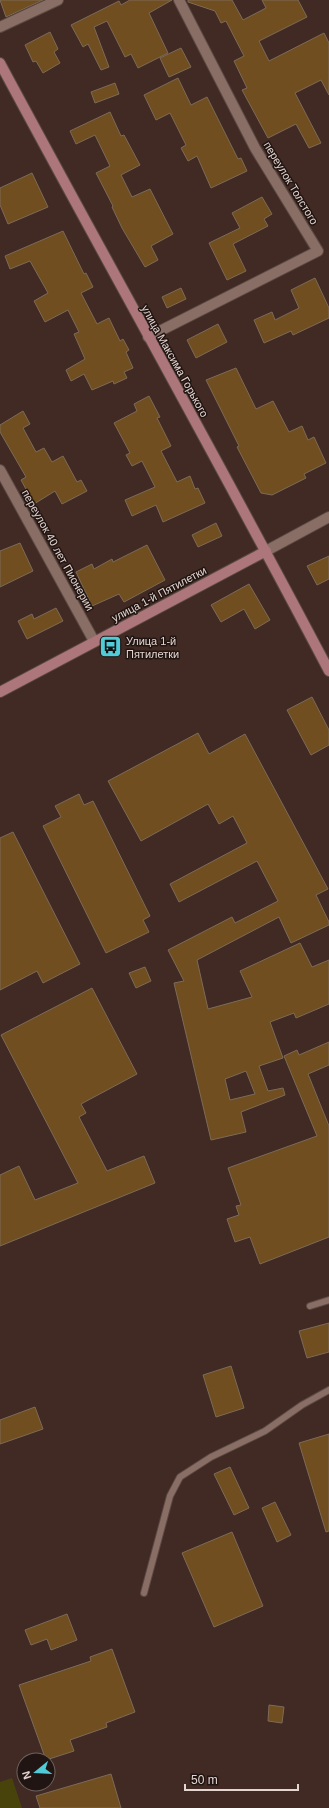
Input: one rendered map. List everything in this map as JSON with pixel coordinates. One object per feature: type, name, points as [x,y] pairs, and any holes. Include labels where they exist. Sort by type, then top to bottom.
[{"type":"main road","name":"улица Максима Горького","points":[[0,63],[266,551],[329,671]]},
{"type":"main road","name":"улица 1-й Пятилетки","points":[[0,692],[266,551]]},
{"type":"street","points":[[0,27],[58,0]]},
{"type":"street","name":"переулок Толстого","points":[[148,337],[318,251],[255,148],[179,0]]},
{"type":"street","name":"переулок 40 лет Пионерии","points":[[0,470],[94,641]]},
{"type":"street","name":"улица 1-й Пятилетки","points":[[266,551],[329,517]]},
{"type":"lane","points":[[310,1306],[329,1300]]},
{"type":"lane","points":[[144,1593],[170,1496],[180,1477],[211,1457],[265,1430],[302,1405],[329,1390]]},
{"type":"shaded area","points":[[12,1778],[22,1808],[0,1808],[0,1782]]},
{"type":"building","points":[[0,0],[43,0],[6,17]]},
{"type":"building","points":[[130,0],[172,0],[149,13],[168,53],[138,68],[131,54],[125,57],[107,21],[94,27],[109,67],[101,70],[88,44],[83,47],[71,25],[119,1],[121,5]]},
{"type":"building","points":[[188,0],[232,0],[243,20],[266,8],[262,0],[298,0],[307,17],[259,41],[269,61],[324,33],[329,43],[329,95],[321,80],[295,93],[321,143],[309,148],[296,124],[268,138],[242,90],[247,88],[234,61],[244,56],[226,21],[221,23],[215,11],[188,2]]},
{"type":"building","points":[[50,32],[58,49],[54,52],[60,63],[43,73],[36,61],[33,62],[25,45]]},
{"type":"building","points":[[181,48],[191,67],[169,77],[160,58]]},
{"type":"building","points":[[178,78],[191,105],[207,97],[238,159],[241,158],[247,171],[211,188],[197,156],[188,161],[181,148],[186,145],[170,113],[156,120],[144,95]]},
{"type":"building","points":[[115,83],[119,94],[95,103],[91,92]]},
{"type":"building","points":[[110,112],[121,136],[124,135],[140,165],[121,175],[132,197],[150,189],[173,234],[151,246],[158,260],[145,267],[122,228],[112,207],[113,206],[96,173],[110,166],[95,135],[76,144],[70,131]]},
{"type":"building","points":[[32,173],[48,207],[8,224],[0,205],[0,188]]},
{"type":"building","points":[[262,197],[272,214],[264,219],[268,226],[233,244],[246,271],[227,280],[209,243],[240,228],[232,213]]},
{"type":"building","points":[[63,231],[84,274],[86,273],[93,287],[81,293],[97,324],[109,318],[120,341],[123,339],[129,350],[126,352],[133,368],[124,372],[127,378],[114,384],[113,381],[92,390],[84,374],[71,381],[66,370],[85,359],[74,334],[79,332],[68,310],[45,322],[34,301],[48,293],[30,261],[10,269],[5,256]]},
{"type":"building","points":[[315,278],[329,308],[329,318],[293,335],[291,331],[264,343],[254,320],[272,312],[275,320],[299,308],[291,290]]},
{"type":"building","points":[[181,288],[186,299],[167,308],[162,297]]},
{"type":"building","points":[[218,324],[227,342],[196,358],[187,340]]},
{"type":"building","points":[[236,368],[256,409],[273,401],[289,432],[302,426],[308,440],[314,437],[326,463],[304,474],[306,478],[272,495],[261,493],[237,447],[239,446],[206,380]]},
{"type":"building","points":[[149,396],[160,417],[157,418],[171,446],[161,451],[177,482],[190,476],[195,489],[198,488],[205,503],[163,522],[156,505],[132,516],[125,500],[155,487],[142,461],[132,466],[126,455],[130,453],[114,423],[137,411],[134,404]]},
{"type":"building","points":[[23,411],[30,424],[23,428],[36,452],[44,448],[52,462],[63,456],[77,482],[81,480],[87,491],[62,504],[55,491],[34,504],[21,480],[26,477],[0,432],[0,425]]},
{"type":"building","points":[[216,523],[222,536],[198,547],[192,535]]},
{"type":"building","points":[[20,543],[33,571],[0,587],[0,551]]},
{"type":"building","points":[[147,545],[165,580],[124,602],[119,594],[92,606],[76,572],[92,564],[94,569],[112,559],[113,562]]},
{"type":"building","points":[[329,556],[329,579],[317,585],[307,566]]},
{"type":"building","points":[[249,584],[270,620],[255,629],[244,609],[221,622],[211,605]]},
{"type":"building","points":[[56,608],[63,621],[27,639],[18,621],[32,614],[34,619]]},
{"type":"building","points":[[312,697],[329,730],[329,745],[311,755],[287,710]]},
{"type":"building","points":[[198,733],[209,754],[245,734],[328,889],[316,895],[329,925],[291,943],[279,917],[197,960],[208,1009],[252,997],[240,971],[300,943],[312,967],[329,960],[329,1004],[296,1018],[294,1013],[270,1022],[283,1058],[259,1066],[268,1091],[283,1088],[285,1095],[241,1112],[246,1132],[211,1140],[174,983],[184,981],[168,950],[232,917],[235,923],[278,901],[257,861],[179,902],[170,884],[247,843],[233,816],[219,824],[208,804],[141,841],[108,781]],"holes":[[[246,1071],[255,1094],[230,1100],[225,1079]]]},
{"type":"building","points":[[79,794],[84,805],[93,801],[150,916],[143,920],[149,932],[106,953],[43,826],[61,817],[55,806]]},
{"type":"building","points":[[13,832],[80,964],[43,983],[37,971],[0,990],[0,838]]},
{"type":"building","points":[[145,967],[151,981],[136,988],[129,973]]},
{"type":"building","points":[[92,988],[137,1074],[81,1104],[86,1113],[79,1117],[107,1171],[144,1156],[155,1183],[0,1246],[0,1175],[19,1166],[35,1200],[78,1183],[1,1035]]},
{"type":"building","points":[[329,1042],[329,1065],[308,1074],[329,1126],[329,1237],[260,1264],[250,1237],[235,1242],[227,1219],[239,1215],[236,1206],[241,1205],[228,1168],[317,1136],[284,1056],[297,1050],[299,1055]]},
{"type":"building","points":[[329,1323],[329,1352],[307,1358],[299,1331]]},
{"type":"building","points":[[231,1366],[244,1408],[216,1417],[203,1375]]},
{"type":"building","points":[[35,1407],[43,1429],[0,1444],[0,1420]]},
{"type":"building","points":[[329,1434],[329,1531],[326,1532],[299,1443]]},
{"type":"building","points":[[230,1467],[249,1508],[234,1515],[214,1474]]},
{"type":"building","points":[[275,1502],[291,1535],[277,1542],[262,1508]]},
{"type":"building","points":[[232,1532],[263,1606],[214,1627],[182,1553]]},
{"type":"building","points":[[67,1614],[77,1640],[51,1650],[47,1639],[31,1645],[25,1630]]},
{"type":"building","points":[[112,1649],[135,1712],[106,1723],[107,1727],[70,1740],[74,1751],[56,1757],[56,1752],[43,1752],[19,1685],[91,1661],[90,1657]]},
{"type":"building","points":[[269,1705],[284,1707],[282,1723],[268,1721]]},
{"type":"building","points":[[111,1774],[121,1808],[40,1808],[36,1796],[50,1792],[56,1792],[56,1790]]},
{"type":"place","name":"Улица 1-й Пятилетки","points":[[111,647]]}]
